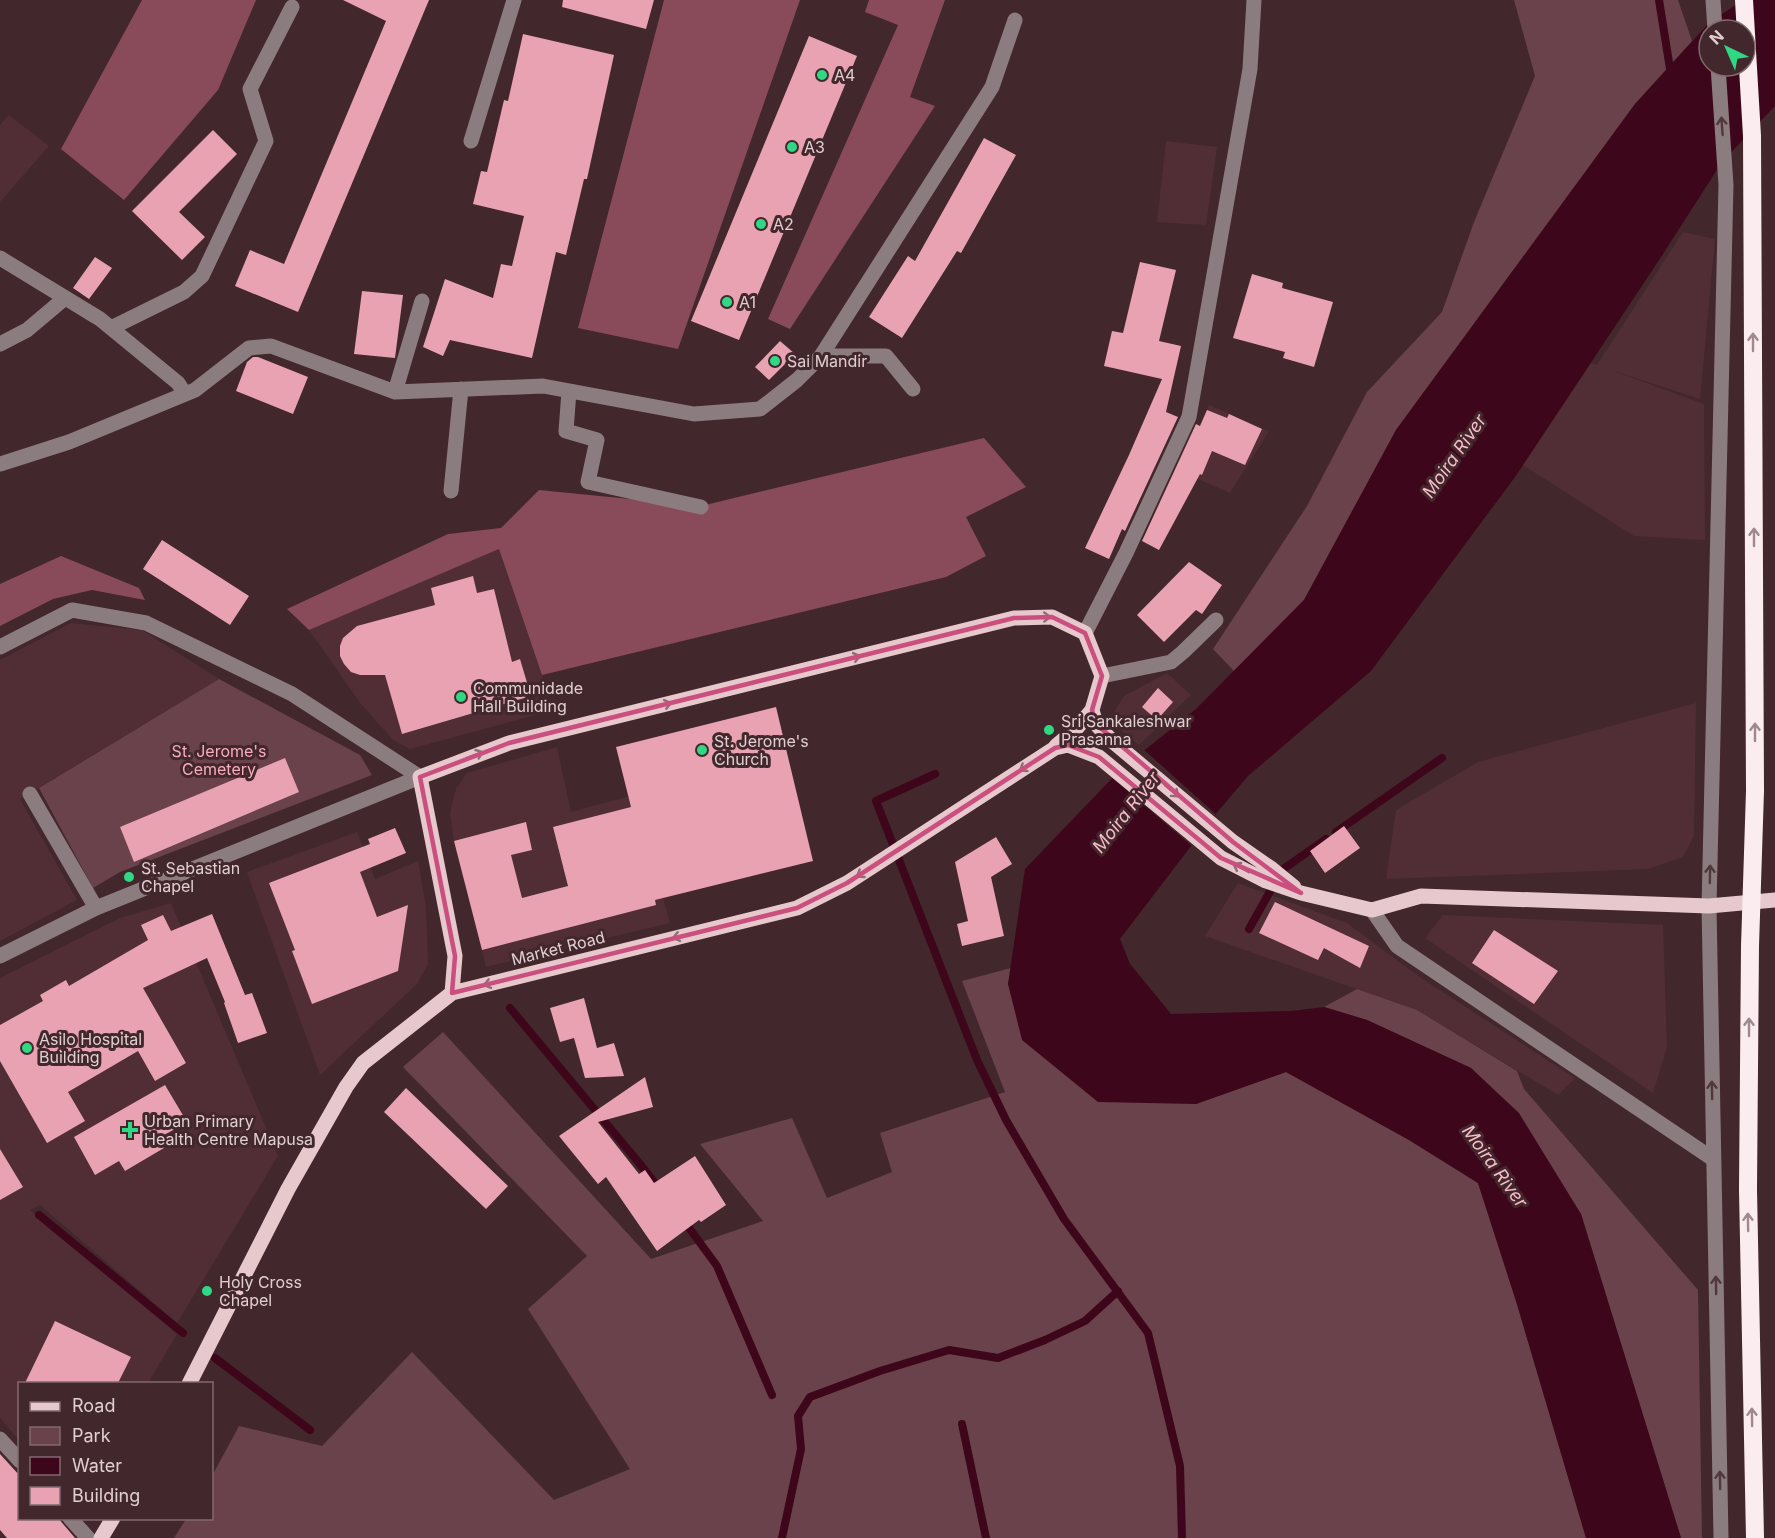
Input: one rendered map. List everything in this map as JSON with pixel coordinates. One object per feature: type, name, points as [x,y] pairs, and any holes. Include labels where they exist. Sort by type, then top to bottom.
[{"type":"highway","points":[[1744,0],[1752,136],[1755,791],[1750,946],[1748,1190],[1755,1538]]},
{"type":"main road","points":[[452,993],[455,956],[420,777],[509,743],[1014,618],[1052,617],[1085,633],[1102,676],[1092,711],[1096,724],[1111,740],[1233,843],[1272,869],[1301,893]]},
{"type":"main road","name":"Market Road","points":[[190,1382],[288,1189],[346,1087],[363,1063],[452,993],[797,908],[847,883],[1055,748],[1092,711]]},
{"type":"main road","points":[[1055,748],[1068,745],[1099,757],[1221,858],[1266,881],[1301,893],[1372,910],[1421,896],[1709,906],[1775,900]]},
{"type":"main road","points":[[102,1538],[111,1520]]},
{"type":"street","points":[[471,141],[514,0]]},
{"type":"street","points":[[1085,633],[1126,553],[1189,417],[1250,69],[1254,0]]},
{"type":"street","points":[[1713,0],[1714,18]]},
{"type":"street","points":[[111,328],[184,292],[202,276],[266,141],[250,89],[292,7]]},
{"type":"street","points":[[0,464],[69,442],[195,390],[249,348],[271,346],[395,392],[543,386],[694,414],[760,409],[797,380],[821,356],[992,87],[1015,20]]},
{"type":"street","points":[[1719,78],[1726,185],[1709,906],[1721,1538]]},
{"type":"street","points":[[0,258],[100,319],[178,383],[185,394]]},
{"type":"street","points":[[0,344],[27,330],[65,298]]},
{"type":"street","points":[[395,392],[422,301]]},
{"type":"street","points":[[821,356],[886,356],[913,389]]},
{"type":"street","points":[[451,491],[461,389]]},
{"type":"street","points":[[570,391],[566,431],[597,440],[588,482],[701,507]]},
{"type":"street","points":[[0,646],[72,610],[147,623],[292,694],[420,777]]},
{"type":"street","points":[[1102,676],[1171,662],[1216,620]]},
{"type":"street","points":[[0,956],[96,908],[420,777]]},
{"type":"street","points":[[30,794],[96,908]]},
{"type":"street","points":[[1372,910],[1397,946],[1713,1159]]},
{"type":"street","points":[[0,1439],[18,1459]]},
{"type":"street","points":[[72,1520],[88,1538]]},
{"type":"highlighted area","points":[[1052,617],[1085,633],[1102,676],[1092,710],[1096,724],[1233,842],[1301,893],[1221,858],[1099,757],[1068,745],[1055,748],[847,883],[797,908],[452,993],[455,956],[420,777],[509,743],[1014,618]]},
{"type":"shaded area","points":[[142,0],[256,0],[218,90],[124,200],[61,149]]},
{"type":"shaded area","points":[[664,0],[800,0],[678,349],[578,328]]},
{"type":"shaded area","points":[[869,0],[945,0],[910,97],[935,106],[790,329],[768,319],[898,25],[865,12]]},
{"type":"shaded area","points":[[9,115],[49,146],[0,202],[0,125]]},
{"type":"shaded area","points":[[1166,141],[1217,147],[1206,225],[1157,222]]},
{"type":"shaded area","points":[[1683,232],[1715,239],[1700,399],[1608,369],[1704,404],[1705,540],[1634,536],[1523,465],[1591,363],[1597,365]]},
{"type":"shaded area","points":[[1209,405],[1269,431],[1230,493],[1180,471]]},
{"type":"shaded area","points":[[984,438],[1026,487],[966,517],[986,556],[946,577],[542,675],[499,549],[309,630],[287,609],[448,534],[501,528],[539,490],[701,506]]},
{"type":"shaded area","points":[[499,549],[542,675],[551,711],[410,749],[393,740],[361,704],[309,630]]},
{"type":"shaded area","points":[[61,556],[139,588],[145,600],[92,590],[53,599],[0,626],[0,584]]},
{"type":"shaded area","points":[[71,623],[142,630],[219,679],[20,799],[77,900],[0,941],[0,660]]},
{"type":"shaded area","points":[[1167,673],[1191,695],[1139,745],[1109,720],[1124,696]]},
{"type":"shaded area","points":[[1696,703],[1694,836],[1683,857],[1648,869],[1386,879],[1396,810],[1478,762]]},
{"type":"shaded area","points":[[557,747],[571,812],[634,795],[670,923],[486,967],[454,841],[450,813],[456,789],[467,773]]},
{"type":"shaded area","points":[[357,832],[375,879],[418,861],[426,907],[428,964],[417,984],[320,1075],[247,872]]},
{"type":"shaded area","points":[[1238,883],[1347,923],[1421,978],[1575,1078],[1558,1095],[1417,1010],[1205,936]]},
{"type":"shaded area","points":[[171,903],[278,1156],[177,1323],[40,1205],[30,1210],[177,1334],[149,1382],[18,1382],[18,1439],[0,1418],[0,978],[120,918]]},
{"type":"shaded area","points":[[1443,915],[1663,925],[1667,1047],[1653,1093],[1425,938]]},
{"type":"green space","points":[[1514,0],[1678,0],[1692,41],[1635,104],[1396,430],[1304,600],[1234,671],[1213,649],[1307,506],[1367,392],[1442,312],[1474,222],[1535,76]]},
{"type":"green space","name":"St. Jerome's Cemetery","points":[[219,679],[360,755],[372,775],[120,872],[93,888],[39,788]]},
{"type":"green space","points":[[1011,968],[1008,985],[1196,1104],[1286,1072],[1409,1140],[1478,1183],[1516,1301],[1586,1538],[174,1538],[185,1520],[213,1520],[213,1474],[239,1426],[322,1446],[412,1352],[554,1500],[630,1469],[528,1309],[587,1256],[403,1067],[443,1032],[651,1259],[763,1221],[700,1144],[792,1118],[827,1198],[892,1172],[880,1133],[1005,1092],[962,981]]},
{"type":"green space","points":[[1357,989],[1417,1010],[1517,1071],[1524,1089],[1698,1290],[1702,1538],[1681,1538],[1581,1214],[1471,1068],[1367,1020],[1324,1007]]},
{"type":"water","name":"Moira River","points":[[1743,0],[1775,0],[1775,106],[1722,162],[1515,477],[1371,671],[1248,776],[1214,816],[1120,939],[1130,964],[1171,1014],[1291,1011],[1324,1007],[1367,1020],[1471,1068],[1519,1113],[1581,1214],[1681,1538],[1586,1538],[1516,1301],[1478,1183],[1409,1140],[1286,1072],[1196,1104],[1098,1102],[1022,1040],[1008,984],[1025,869],[1120,770],[1196,709],[1304,600],[1396,430],[1635,104],[1697,36],[1697,78],[1757,78],[1757,18],[1716,18]]},
{"type":"pier","points":[[1142,748],[1218,816],[1193,847],[1110,776]]},
{"type":"building","points":[[343,0],[429,0],[298,312],[235,286],[250,250],[284,264],[386,21]]},
{"type":"building","points":[[563,0],[654,0],[646,29],[562,7]]},
{"type":"building","points":[[523,34],[614,55],[587,179],[584,179],[566,255],[556,252],[532,358],[450,340],[443,356],[423,347],[445,279],[493,298],[501,264],[512,266],[524,216],[473,204],[481,171],[487,172],[504,100],[508,101]]},
{"type":"building","points":[[809,36],[857,56],[739,340],[691,321]]},
{"type":"building","points":[[213,130],[237,154],[179,212],[205,237],[182,260],[132,211]]},
{"type":"building","points":[[984,138],[1016,155],[961,253],[957,251],[902,338],[869,317],[908,256],[915,261]]},
{"type":"building","points":[[95,257],[112,268],[89,299],[73,288]]},
{"type":"building","points":[[1140,262],[1176,270],[1159,341],[1181,346],[1166,412],[1178,417],[1125,531],[1122,529],[1109,559],[1085,548],[1162,379],[1104,366],[1112,331],[1123,333]]},
{"type":"building","points":[[1252,274],[1283,283],[1282,288],[1333,302],[1314,367],[1283,358],[1285,352],[1233,338]]},
{"type":"building","points":[[362,291],[403,295],[395,358],[354,354]]},
{"type":"building","name":"Sai Mandir","points":[[780,341],[795,354],[769,380],[755,367]]},
{"type":"building","points":[[253,357],[308,377],[293,414],[236,391],[247,362]]},
{"type":"building","points":[[1207,410],[1227,418],[1229,414],[1262,429],[1245,465],[1212,451],[1202,475],[1200,474],[1159,550],[1142,541],[1196,424],[1200,426]]},
{"type":"building","points":[[162,540],[249,596],[230,625],[143,569]]},
{"type":"building","points":[[1189,562],[1222,585],[1202,614],[1196,610],[1164,642],[1137,615]]},
{"type":"building","points":[[473,576],[477,593],[494,589],[512,662],[520,659],[531,696],[402,734],[385,675],[360,675],[351,672],[340,656],[343,638],[357,626],[435,605],[431,588]]},
{"type":"building","points":[[1158,688],[1173,702],[1157,720],[1142,707]]},
{"type":"building","points":[[776,707],[813,861],[655,900],[656,905],[482,950],[454,841],[526,822],[532,850],[511,855],[522,898],[568,886],[553,827],[631,807],[616,747]]},
{"type":"building","points":[[285,758],[299,792],[134,862],[120,827]]},
{"type":"building","points":[[1344,826],[1360,848],[1325,873],[1310,851]]},
{"type":"building","points":[[395,828],[406,853],[360,872],[377,917],[408,905],[398,971],[312,1004],[292,951],[295,950],[269,883],[370,844],[368,839]]},
{"type":"building","points":[[996,837],[1012,864],[991,877],[1004,936],[962,946],[957,924],[968,921],[955,862]]},
{"type":"building","points":[[1275,902],[1369,946],[1360,968],[1324,948],[1318,960],[1259,933]]},
{"type":"building","name":"Asilo Hospital Building","points":[[212,914],[245,995],[252,993],[267,1033],[238,1043],[225,1002],[207,958],[143,988],[186,1063],[155,1081],[138,1051],[68,1092],[85,1121],[47,1143],[0,1061],[0,1025],[43,1001],[40,995],[66,980],[69,986],[148,940],[141,925],[163,915],[171,931]]},
{"type":"building","points":[[1494,930],[1558,971],[1534,1004],[1472,963]]},
{"type":"building","points":[[584,998],[597,1048],[614,1043],[624,1076],[585,1078],[574,1038],[560,1042],[550,1008]]},
{"type":"building","points":[[645,1077],[653,1107],[598,1122],[639,1174],[645,1170],[654,1183],[695,1156],[726,1205],[701,1222],[699,1220],[657,1251],[606,1177],[598,1184],[559,1136]]},
{"type":"building","name":"Urban Primary Health Centre Mapusa","points":[[165,1085],[187,1122],[159,1138],[164,1148],[125,1171],[119,1161],[95,1175],[74,1137]]},
{"type":"building","points":[[406,1088],[508,1186],[486,1209],[384,1112]]},
{"type":"building","points":[[0,1149],[23,1187],[0,1200]]},
{"type":"building","points":[[55,1321],[131,1357],[118,1382],[25,1382]]},
{"type":"building","points":[[0,1454],[18,1474],[18,1520],[60,1520],[75,1538],[7,1538],[0,1530]]},
{"type":"waterway","points":[[1659,0],[1671,75]]},
{"type":"waterway","points":[[1336,832],[1442,758]]},
{"type":"waterway","points":[[935,774],[876,801],[977,1060],[1006,1120],[1064,1219],[1148,1333],[1180,1466],[1182,1538]]},
{"type":"waterway","points":[[1249,929],[1282,870],[1326,839]]},
{"type":"waterway","points":[[510,1008],[660,1190]]},
{"type":"waterway","points":[[39,1215],[183,1333]]},
{"type":"waterway","points":[[684,1221],[717,1266],[772,1395]]},
{"type":"waterway","points":[[782,1538],[801,1449],[798,1416],[810,1397],[880,1371],[949,1350],[998,1358],[1045,1340],[1085,1321],[1118,1291]]},
{"type":"waterway","points":[[215,1358],[310,1430]]},
{"type":"waterway","points":[[962,1424],[986,1538]]},
{"type":"place","name":"A4","points":[[822,75]]},
{"type":"place","name":"A3","points":[[792,147]]},
{"type":"place","name":"A2","points":[[761,224]]},
{"type":"place","name":"A1","points":[[727,302]]},
{"type":"place","name":"Sai Mandir","points":[[775,361]]},
{"type":"place","name":"Communidade Hall Building","points":[[461,697]]},
{"type":"place","name":"Sri Sankaleshwar Prasanna","points":[[1049,730]]},
{"type":"place","name":"St. Jerome's Church","points":[[702,750]]},
{"type":"place","name":"St. Sebastian Chapel","points":[[129,877]]},
{"type":"place","name":"Asilo Hospital Building","points":[[27,1048]]},
{"type":"place","name":"Urban Primary Health Centre Mapusa","points":[[130,1130]]},
{"type":"place","name":"Holy Cross Chapel","points":[[207,1291]]}]
